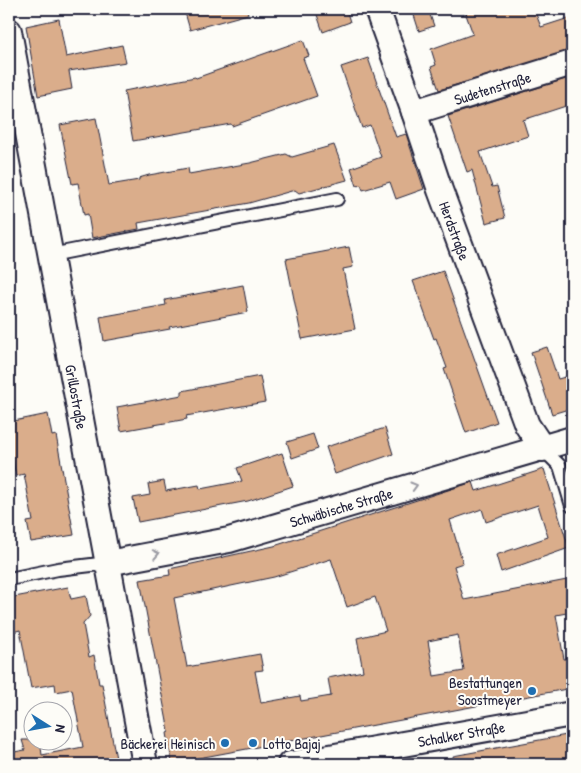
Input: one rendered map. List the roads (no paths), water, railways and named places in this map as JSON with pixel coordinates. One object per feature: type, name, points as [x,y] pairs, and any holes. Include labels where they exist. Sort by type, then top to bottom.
[{"type":"street","name":"Herdstraße","points":[[377,9],[440,190],[526,425],[543,449]]},
{"type":"street","name":"Grillostraße","points":[[9,31],[145,764]]},
{"type":"street","name":"Sudetenstraße","points":[[414,112],[572,63]]},
{"type":"street","name":"Schwäbische Straße","points":[[108,563],[229,540],[572,439]]},
{"type":"street","name":"Schalker Straße","points":[[290,764],[572,714]]},
{"type":"lane","points":[[51,255],[337,199]]},
{"type":"lane","points":[[543,449],[560,466],[572,506]]},
{"type":"lane","points":[[9,579],[58,569],[108,563]]},
{"type":"place","name":"Bestattungen Soostmeyer","points":[[532,691]]},
{"type":"place","name":"Bäckerei Heinisch","points":[[225,743]]},
{"type":"place","name":"Lotto Bajaj","points":[[253,743]]}]
